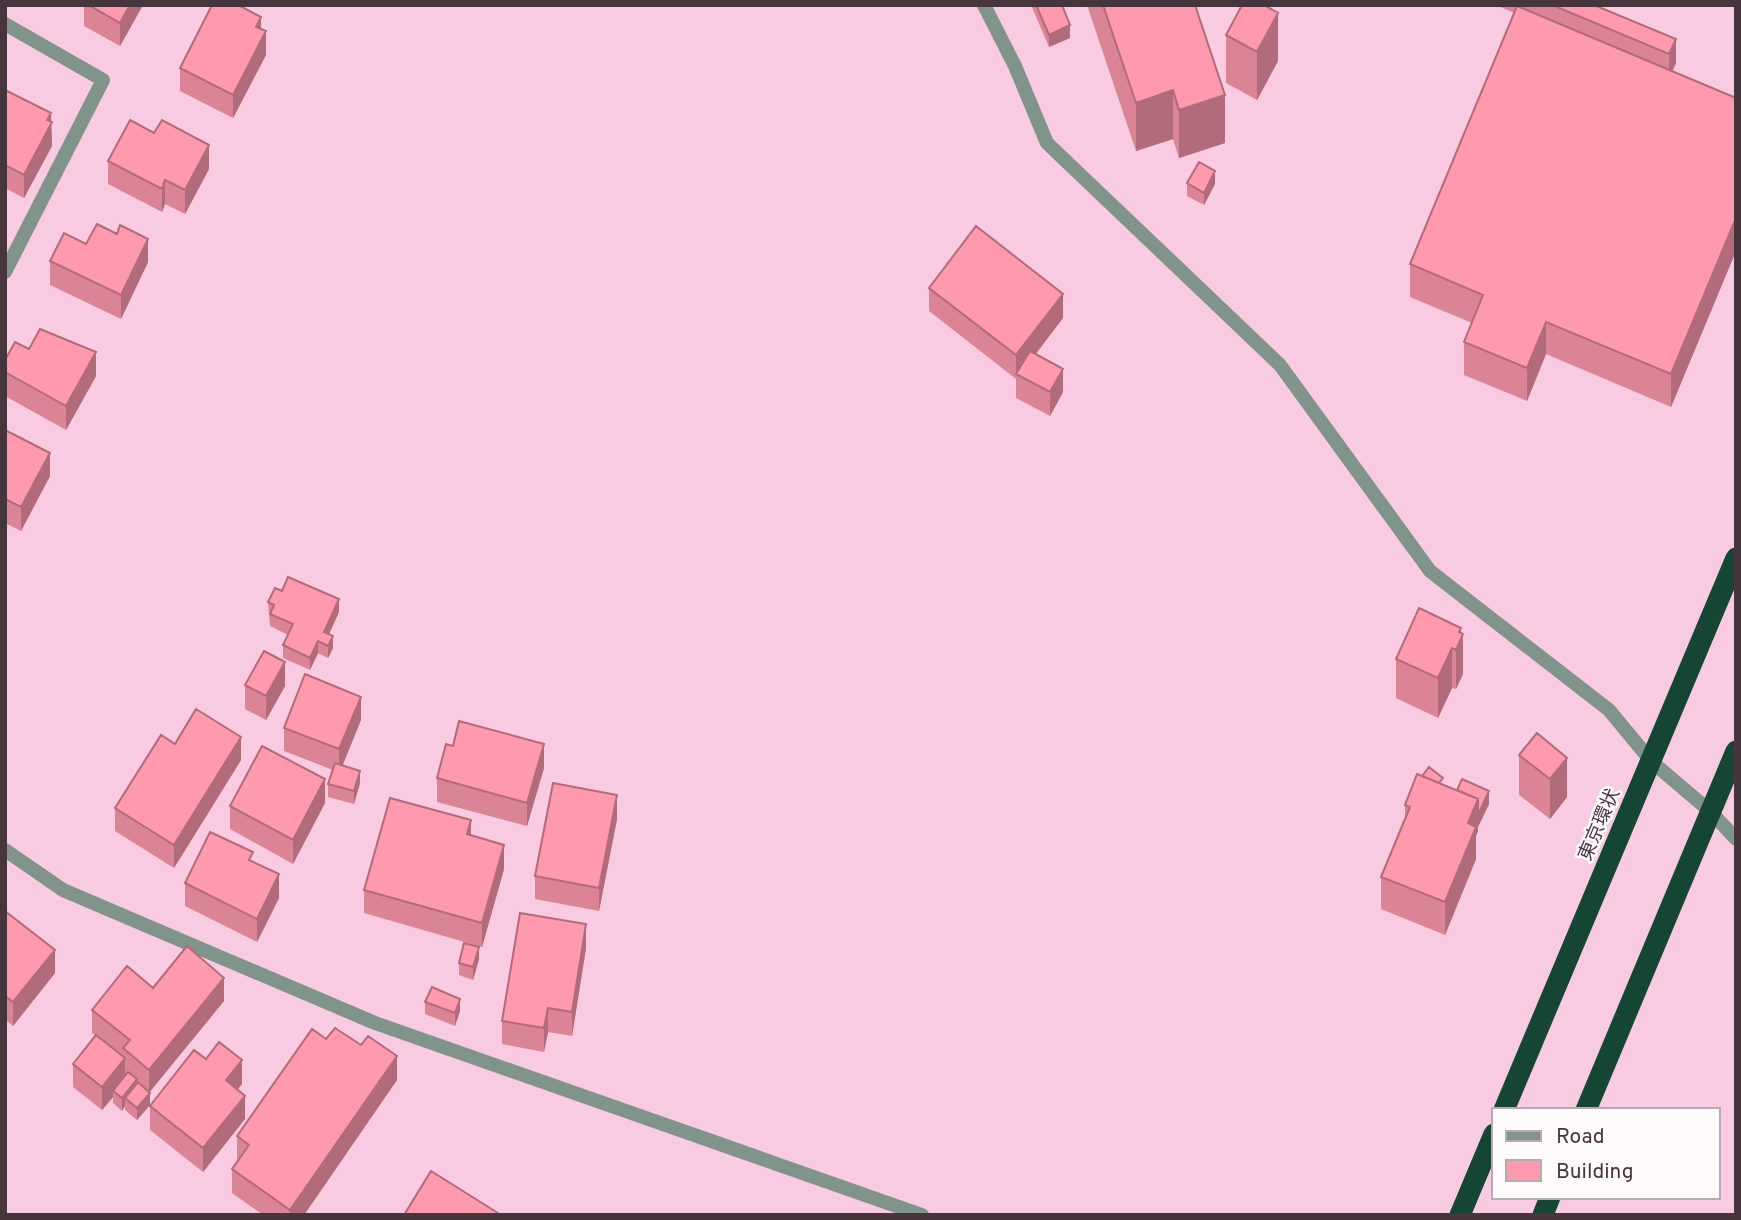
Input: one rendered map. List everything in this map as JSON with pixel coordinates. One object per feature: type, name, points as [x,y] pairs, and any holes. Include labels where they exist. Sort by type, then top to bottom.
[{"type":"highway","name":"東京環状","points":[[1505,1108],[1736,558]]},
{"type":"highway","points":[[1587,1108],[1736,751]]},
{"type":"highway","points":[[1460,1215],[1492,1139]]},
{"type":"street","points":[[984,5],[1015,66],[1047,143],[1280,365],[1430,571],[1609,710],[1651,762],[1711,812],[1736,839]]},
{"type":"street","points":[[5,24],[103,80],[5,272]]},
{"type":"street","points":[[5,850],[63,890],[375,1023],[922,1215]]},
{"type":"building","points":[[89,5],[130,5],[120,23]]},
{"type":"building","points":[[212,5],[238,5],[261,17],[256,27],[266,31],[233,95],[180,68]]},
{"type":"building","points":[[1036,5],[1062,5],[1070,25],[1049,35]]},
{"type":"building","points":[[1103,5],[1195,5],[1225,95],[1179,110],[1173,90],[1136,103]]},
{"type":"building","points":[[1242,5],[1264,5],[1278,13],[1257,52],[1226,35]]},
{"type":"building","points":[[1552,5],[1594,5],[1676,39],[1669,54]]},
{"type":"building","points":[[1517,6],[1736,98],[1736,218],[1671,374],[1546,322],[1527,368],[1464,342],[1483,295],[1410,264]]},
{"type":"building","points":[[5,90],[51,113],[47,120],[52,122],[24,175],[5,165]]},
{"type":"building","points":[[130,120],[154,133],[162,120],[209,145],[185,190],[165,180],[162,189],[108,161]]},
{"type":"building","points":[[1199,162],[1215,171],[1204,193],[1187,183]]},
{"type":"building","points":[[97,224],[117,234],[120,225],[148,239],[121,295],[50,261],[64,233],[86,244]]},
{"type":"building","points":[[976,226],[1063,294],[1016,355],[929,288]]},
{"type":"building","points":[[40,329],[96,352],[66,406],[5,372],[5,360],[15,342],[29,349]]},
{"type":"building","points":[[1030,351],[1063,369],[1050,392],[1016,374]]},
{"type":"building","points":[[5,430],[50,453],[21,507],[5,499]]},
{"type":"building","points":[[288,577],[339,599],[324,632],[333,636],[328,646],[318,641],[310,658],[283,645],[293,624],[270,614],[274,605],[268,602],[275,588],[282,591]]},
{"type":"building","points":[[1419,608],[1461,628],[1459,632],[1463,634],[1456,650],[1452,648],[1438,678],[1396,659]]},
{"type":"building","points":[[264,651],[285,662],[266,696],[245,685]]},
{"type":"building","points":[[305,674],[361,697],[339,749],[284,728]]},
{"type":"building","points":[[196,709],[241,737],[174,845],[115,808],[161,735],[175,744]]},
{"type":"building","points":[[459,721],[544,744],[527,803],[437,778],[446,744],[453,746]]},
{"type":"building","points":[[1537,733],[1567,758],[1550,779],[1519,755]]},
{"type":"building","points":[[262,746],[325,779],[293,840],[230,806]]},
{"type":"building","points":[[335,763],[360,771],[354,791],[328,784]]},
{"type":"building","points":[[1429,767],[1443,778],[1439,783],[1422,776]]},
{"type":"building","points":[[1417,774],[1478,799],[1468,823],[1476,827],[1445,902],[1381,877],[1410,807],[1405,805]]},
{"type":"building","points":[[1462,779],[1489,791],[1478,815],[1478,799],[1457,790]]},
{"type":"building","points":[[553,783],[617,795],[599,888],[535,876]]},
{"type":"building","points":[[390,798],[471,820],[467,834],[504,845],[482,923],[364,890]]},
{"type":"building","points":[[210,832],[253,852],[249,860],[279,874],[257,919],[185,883]]},
{"type":"building","points":[[5,911],[55,950],[13,1002],[5,996]]},
{"type":"building","points":[[520,913],[586,924],[572,1012],[548,1008],[544,1028],[502,1021]]},
{"type":"building","points":[[464,943],[479,947],[473,967],[459,963]]},
{"type":"building","points":[[187,946],[224,978],[149,1070],[123,1048],[130,1040],[92,1010],[127,966],[153,988]]},
{"type":"building","points":[[432,987],[460,999],[455,1013],[425,1002]]},
{"type":"building","points":[[335,1028],[361,1045],[368,1036],[397,1056],[290,1210],[232,1169],[249,1145],[237,1136],[312,1029],[326,1039]]},
{"type":"building","points":[[96,1035],[125,1058],[102,1087],[73,1064]]},
{"type":"building","points":[[219,1042],[242,1060],[226,1080],[245,1096],[203,1148],[150,1106],[194,1050],[206,1059]]},
{"type":"building","points":[[128,1072],[137,1079],[122,1098],[113,1091]]},
{"type":"building","points":[[138,1082],[150,1093],[137,1108],[125,1098]]},
{"type":"building","points":[[431,1171],[501,1215],[404,1215]]}]
